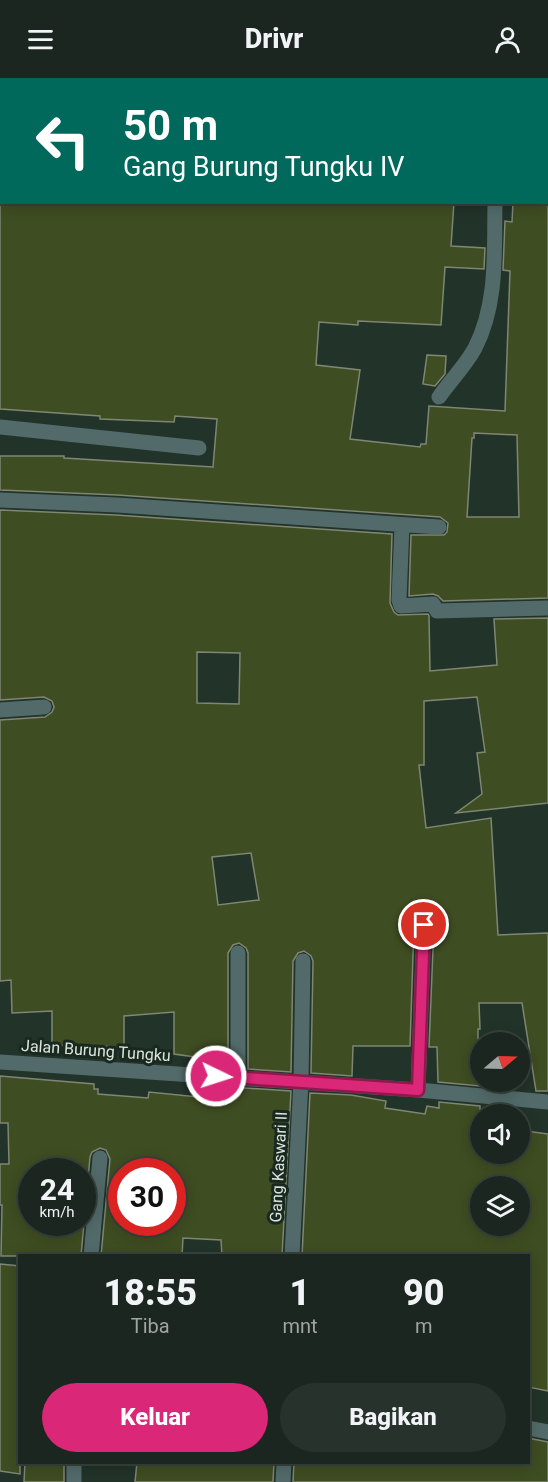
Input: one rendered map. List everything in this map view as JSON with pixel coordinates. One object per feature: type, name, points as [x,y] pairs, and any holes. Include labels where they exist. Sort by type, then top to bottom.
[{"type":"street","points":[[439,397],[474,351],[488,320],[494,280],[495,204]]},
{"type":"street","points":[[0,427],[199,448]]},
{"type":"street","points":[[0,500],[439,527]]},
{"type":"street","points":[[402,525],[399,600],[401,606],[433,604],[435,611],[548,608]]},
{"type":"street","points":[[0,710],[44,707]]},
{"type":"street","points":[[418,1090],[424,925]]},
{"type":"street","points":[[238,953],[238,1077]]},
{"type":"street","name":"Gang Kaswari II","points":[[292,1254],[301,1081],[303,961]]},
{"type":"street","name":"Jalan Burung Tungku","points":[[0,1062],[301,1081],[548,1102]]},
{"type":"street","points":[[91,1254],[100,1158]]},
{"type":"street","points":[[530,1428],[548,1432]]},
{"type":"street","points":[[74,1464],[74,1482]]},
{"type":"street","points":[[283,1482],[284,1464]]},
{"type":"building","points":[[0,204],[454,204],[451,246],[485,248],[484,269],[445,267],[441,325],[358,321],[358,325],[319,322],[316,365],[360,370],[350,439],[420,447],[421,444],[426,444],[429,406],[505,411],[510,271],[503,270],[505,221],[512,222],[513,204],[548,204],[548,598],[443,601],[433,594],[409,596],[411,535],[444,535],[447,532],[448,523],[440,517],[117,495],[0,490],[0,456],[64,456],[64,458],[213,467],[217,419],[175,416],[174,422],[100,419],[100,416],[0,409]],"holes":[[[474,433],[517,435],[519,517],[467,517]]]},
{"type":"building","points":[[427,355],[446,356],[445,374],[435,386],[423,384]]},
{"type":"building","points":[[0,510],[116,515],[392,534],[390,603],[398,615],[428,614],[430,671],[497,665],[494,619],[548,618],[548,803],[456,813],[482,794],[477,753],[485,752],[477,697],[424,701],[424,765],[419,765],[426,828],[491,818],[498,935],[548,933],[548,1091],[536,1091],[530,1053],[530,1032],[527,1032],[522,1003],[479,1003],[480,1029],[478,1032],[470,1032],[470,1085],[438,1082],[437,1047],[429,1047],[434,925],[430,917],[425,915],[419,917],[414,925],[410,1046],[353,1046],[352,1076],[311,1073],[313,961],[311,956],[304,951],[298,953],[293,961],[291,1072],[248,1069],[248,953],[246,948],[239,943],[233,945],[228,953],[228,1068],[201,1066],[202,1058],[174,1054],[174,1012],[124,1016],[124,1047],[52,1045],[52,1011],[12,1013],[11,980],[0,981],[0,720],[45,717],[52,712],[54,707],[52,701],[44,697],[0,700]],"holes":[[[197,652],[240,653],[239,704],[197,703]],[[251,853],[259,900],[218,905],[212,857]]]},
{"type":"building","points":[[0,1076],[94,1084],[94,1089],[98,1089],[98,1094],[148,1098],[149,1092],[198,1097],[199,1085],[291,1091],[282,1254],[222,1254],[221,1240],[183,1238],[182,1254],[101,1254],[108,1181],[108,1236],[186,1236],[186,1158],[110,1158],[106,1150],[100,1148],[92,1152],[90,1158],[18,1158],[18,1236],[83,1236],[81,1254],[1,1256],[0,1164],[9,1164],[8,1123],[0,1123]]},
{"type":"building","points":[[310,1093],[351,1095],[386,1101],[385,1108],[425,1114],[427,1106],[439,1108],[439,1102],[470,1105],[470,1164],[530,1164],[530,1132],[548,1134],[548,1391],[530,1387],[530,1254],[302,1254]]},
{"type":"building","points":[[0,1264],[18,1266],[18,1464],[20,1464],[20,1474],[0,1471]]},
{"type":"building","points":[[530,1438],[548,1442],[548,1482],[293,1482],[294,1464],[530,1464]]},
{"type":"building","points":[[25,1464],[64,1464],[64,1482],[24,1482]]},
{"type":"building","points":[[137,1464],[274,1464],[273,1482],[135,1482]]},
{"type":"route","points":[[216,1076],[418,1090],[424,925]]}]
